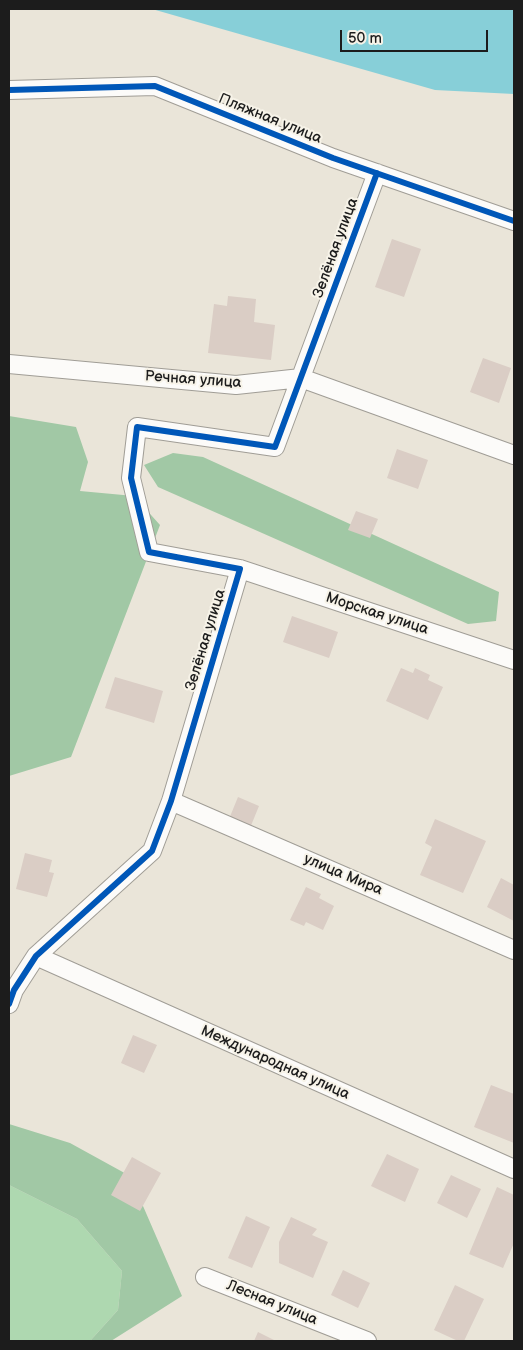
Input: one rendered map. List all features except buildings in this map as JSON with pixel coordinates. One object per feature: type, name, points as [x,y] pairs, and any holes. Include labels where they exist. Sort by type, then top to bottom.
[{"type":"street","name":"Пляжная улица","points":[[9,90],[155,86],[333,158],[514,221]]},
{"type":"street","name":"Зелёная улица","points":[[9,1004],[14,990],[36,956],[152,851],[171,801],[240,569],[149,552],[131,478],[137,427],[275,447],[377,173]]},
{"type":"street","name":"Речная улица","points":[[9,364],[236,385],[301,378],[514,455]]},
{"type":"street","name":"Морская улица","points":[[240,569],[514,660]]},
{"type":"street","name":"улица Мира","points":[[171,801],[514,950]]},
{"type":"street","name":"Международная улица","points":[[36,956],[514,1169]]},
{"type":"street","name":"Лесная улица","points":[[205,1277],[367,1341]]},
{"type":"green space","points":[[9,416],[76,427],[88,462],[80,491],[134,496],[160,525],[71,757],[9,776]]},
{"type":"green space","points":[[173,453],[203,457],[499,592],[496,621],[468,624],[158,487],[144,465]]},
{"type":"green space","points":[[9,1124],[70,1143],[130,1176],[182,1296],[111,1341],[90,1341],[118,1310],[122,1271],[77,1219],[9,1185]]},
{"type":"green space","points":[[9,1185],[77,1219],[122,1271],[118,1310],[90,1341],[9,1341]]},
{"type":"water","points":[[152,9],[514,9],[514,94],[435,90]]},
{"type":"cycle path","points":[[9,90],[155,86],[333,158],[514,221]]},
{"type":"cycle path","points":[[9,1004],[14,990],[36,956],[152,851],[171,801],[240,569],[149,552],[131,478],[137,427],[275,447],[377,173]]}]
